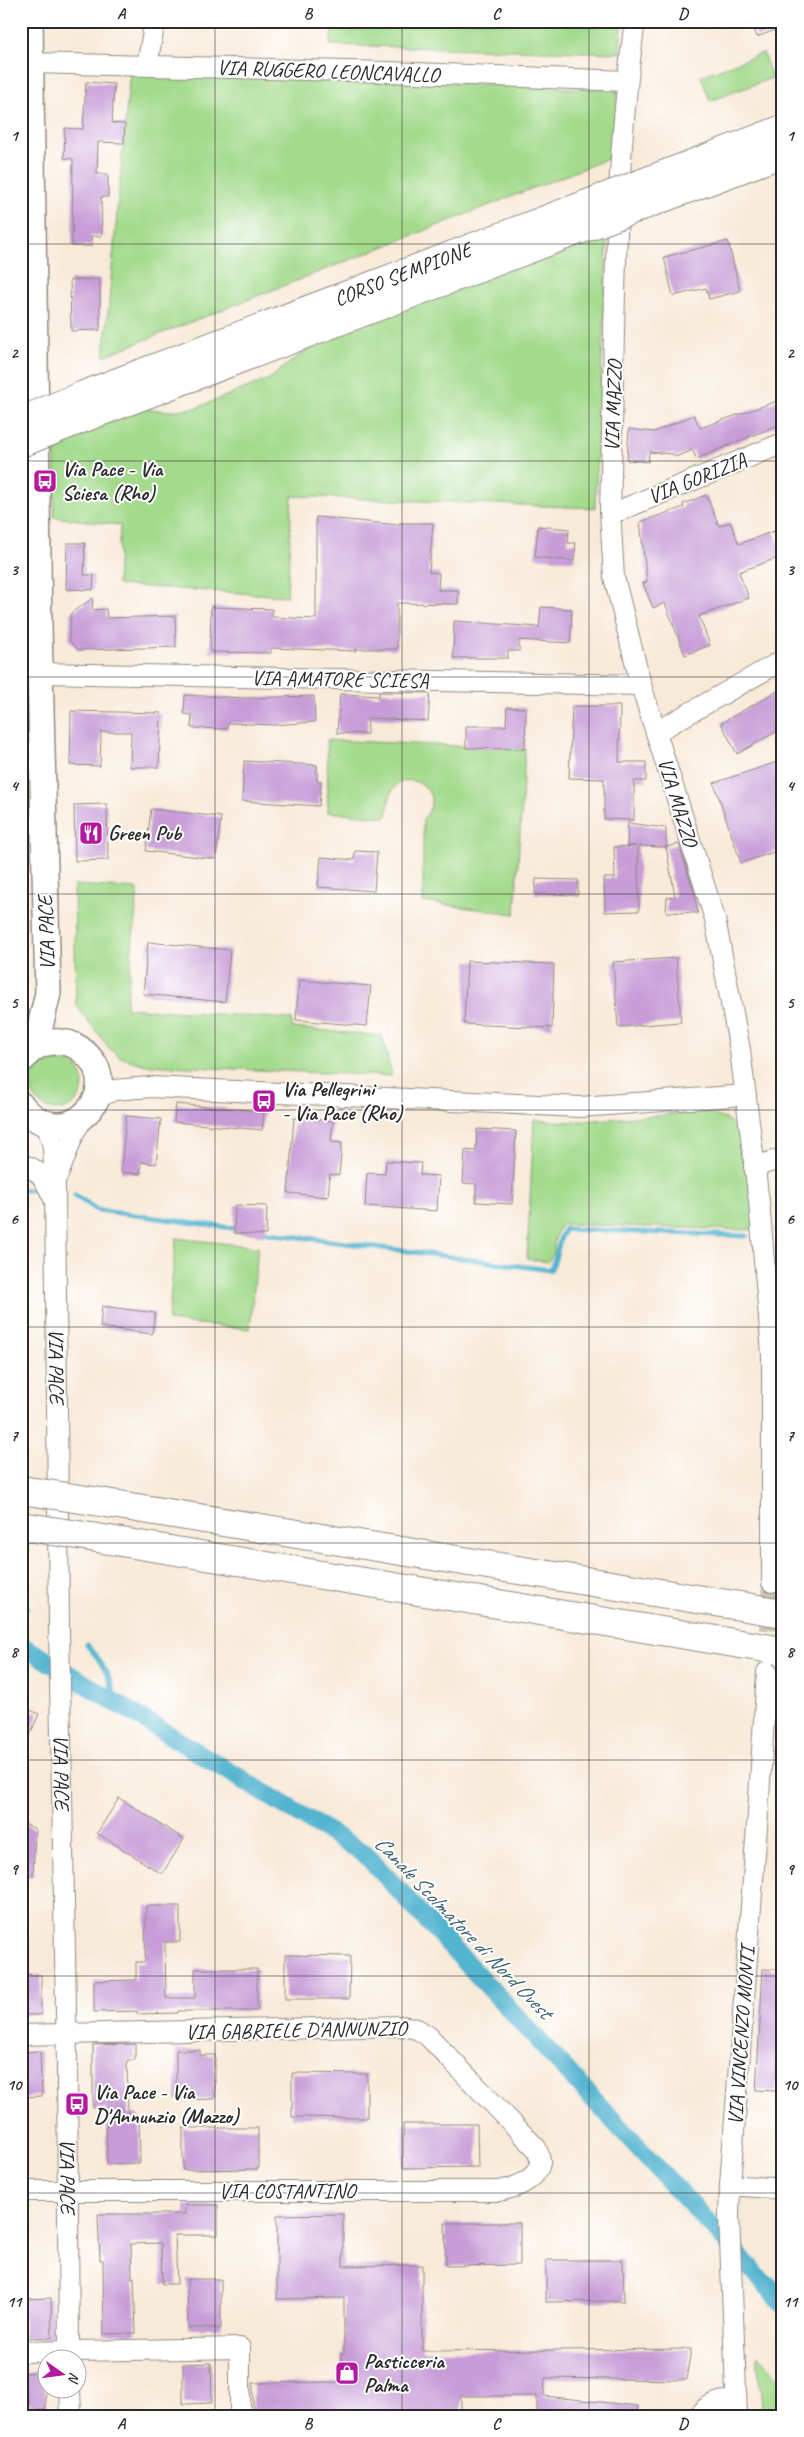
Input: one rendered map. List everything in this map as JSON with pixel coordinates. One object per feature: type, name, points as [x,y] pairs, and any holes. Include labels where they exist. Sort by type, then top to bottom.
[{"type":"highway","name":"CORSO SEMPIONE","points":[[642,195],[783,129]]},
{"type":"highway","name":"CORSO SEMPIONE","points":[[21,421],[83,407],[642,195],[783,153]]},
{"type":"highway","name":"CORSO SEMPIONE","points":[[21,443],[83,407]]},
{"type":"highway","points":[[21,1490],[783,1613]]},
{"type":"highway","points":[[21,1526],[91,1537],[775,1661]]},
{"type":"street","name":"VIA PACE","points":[[25,1057],[40,1027],[48,993],[40,673],[30,602],[27,67],[30,21]]},
{"type":"street","points":[[147,65],[155,21]]},
{"type":"street","name":"VIA MAZZO","points":[[636,21],[627,81],[618,234],[610,511],[614,578],[641,685],[722,947],[746,1095],[759,1202],[772,1353],[777,1483],[772,1582]]},
{"type":"street","name":"VIA RUGGERO LEONCAVALLO","points":[[27,67],[147,65],[627,81]]},
{"type":"street","name":"VIA GORIZIA","points":[[610,511],[621,510],[783,443]]},
{"type":"street","points":[[656,732],[783,660]]},
{"type":"street","name":"VIA AMATORE SCIESA","points":[[40,673],[641,685]]},
{"type":"street","name":"VIA PACE","points":[[48,993],[58,1020],[80,1048],[90,1057],[97,1068]]},
{"type":"street","points":[[25,1057],[40,1045],[54,1041],[68,1042],[80,1048]]},
{"type":"street","points":[[91,1107],[99,1084],[97,1068],[151,1087]]},
{"type":"street","points":[[21,1105],[37,1125],[60,1125],[74,1122],[114,1090],[151,1087],[580,1107],[746,1095]]},
{"type":"street","name":"VIA PACE","points":[[55,1192],[73,1136],[91,1107]]},
{"type":"street","name":"VIA PACE","points":[[37,1125],[53,1147],[55,1192],[59,1629],[67,2034],[69,2350]]},
{"type":"street","points":[[754,1166],[783,1158]]},
{"type":"street","points":[[21,1165],[34,1169],[55,1192]]},
{"type":"street","name":"VIA VINCENZO MONTI","points":[[733,2411],[728,2216],[758,1813],[775,1661]]},
{"type":"street","name":"VIA GABRIELE D'ANNUNZIO","points":[[21,2035],[402,2026],[417,2029],[428,2036],[536,2148],[540,2162]]},
{"type":"street","name":"VIA COSTANTINO","points":[[21,2191],[499,2191],[516,2188],[537,2170],[540,2162]]},
{"type":"street","points":[[730,2185],[783,2189]]},
{"type":"street","points":[[88,2354],[240,2348],[240,2416]]},
{"type":"street","points":[[21,2352],[38,2353]]},
{"type":"street","points":[[70,2400],[71,2416]]},
{"type":"street","name":"VIA VINCENZO MONTI","points":[[698,2416],[702,2410],[719,2402],[733,2411]]},
{"type":"green space","points":[[334,21],[623,21],[619,53],[330,45]]},
{"type":"green space","points":[[763,53],[772,78],[710,101],[701,76]]},
{"type":"green space","points":[[130,70],[617,90],[615,156],[104,356]]},
{"type":"green space","points":[[608,227],[595,508],[292,496],[287,596],[117,585],[120,525],[54,517],[55,441],[141,408],[168,411],[196,408],[269,379],[319,340]]},
{"type":"green space","points":[[327,740],[525,749],[515,914],[423,902],[423,819],[430,809],[431,800],[428,791],[415,781],[406,781],[398,784],[392,791],[386,817],[328,812]]},
{"type":"green space","points":[[74,885],[138,889],[126,1008],[292,1019],[292,1028],[382,1036],[392,1076],[146,1065],[120,1057],[109,1048],[76,1005]]},
{"type":"green space","points":[[57,1058],[71,1062],[79,1070],[83,1084],[79,1098],[71,1106],[57,1110],[43,1106],[35,1098],[31,1084],[35,1070],[43,1062]]},
{"type":"green space","points":[[705,1112],[728,1120],[743,1135],[756,1229],[563,1224],[555,1239],[553,1253],[548,1262],[527,1259],[534,1120],[568,1122]]},
{"type":"green space","points":[[176,1238],[258,1247],[250,1329],[168,1321]]},
{"type":"green space","points":[[757,2355],[783,2382],[783,2416],[763,2416]]},
{"type":"building","points":[[751,21],[783,21],[783,27],[757,37]]},
{"type":"building","points":[[86,82],[114,84],[112,123],[125,124],[124,143],[98,142],[97,174],[108,174],[108,197],[101,197],[102,236],[91,236],[92,246],[72,246],[73,159],[64,158],[65,128],[83,129]]},
{"type":"building","points":[[728,241],[740,291],[709,299],[706,288],[673,296],[664,257]]},
{"type":"building","points":[[100,279],[100,330],[71,331],[70,280]]},
{"type":"building","points":[[783,399],[783,423],[696,459],[693,450],[675,457],[673,454],[649,452],[648,462],[627,460],[629,429],[654,432],[694,415],[700,428]]},
{"type":"building","points":[[706,495],[719,526],[730,522],[739,544],[774,531],[783,556],[739,572],[749,598],[699,616],[710,645],[685,655],[665,603],[653,608],[643,583],[647,582],[640,522],[684,507],[683,504]]},
{"type":"building","points":[[316,517],[399,525],[399,523],[433,523],[429,572],[439,573],[438,590],[458,590],[458,604],[397,603],[397,649],[356,649],[356,651],[271,648],[271,653],[210,652],[211,607],[272,609],[272,617],[316,619]]},
{"type":"building","points":[[538,526],[569,529],[568,543],[576,543],[574,561],[535,557]]},
{"type":"building","points":[[67,543],[85,543],[84,575],[94,575],[93,590],[66,589]]},
{"type":"building","points":[[93,598],[92,610],[106,609],[107,618],[175,616],[176,647],[78,650],[69,640],[71,613]]},
{"type":"building","points":[[541,607],[572,609],[570,643],[519,640],[519,651],[508,651],[508,658],[453,658],[454,621],[539,627]]},
{"type":"building","points":[[783,688],[783,728],[737,754],[721,723]]},
{"type":"building","points":[[379,692],[430,693],[428,721],[368,718],[367,734],[337,733],[340,694],[379,696]]},
{"type":"building","points":[[185,695],[246,698],[314,696],[315,722],[274,725],[228,723],[227,729],[191,728],[192,715],[184,714]]},
{"type":"building","points":[[572,706],[620,706],[619,762],[646,762],[646,781],[634,781],[634,820],[604,819],[604,779],[569,778]]},
{"type":"building","points":[[507,707],[526,708],[525,749],[466,748],[466,726],[506,726]]},
{"type":"building","points":[[71,711],[161,713],[159,767],[130,767],[131,732],[101,732],[100,766],[70,765]]},
{"type":"building","points":[[783,760],[783,849],[741,863],[714,783]]},
{"type":"building","points":[[244,761],[317,765],[317,781],[321,781],[319,806],[242,801]]},
{"type":"building","name":"Green Pub","points":[[107,804],[108,860],[75,861],[74,805]]},
{"type":"building","points":[[151,809],[221,817],[216,859],[146,851]]},
{"type":"building","points":[[628,823],[666,828],[666,847],[638,846],[639,911],[605,912],[604,878],[615,878],[614,847],[636,846],[627,846]]},
{"type":"building","points":[[679,844],[694,892],[698,913],[666,912],[667,898],[675,896],[666,847]]},
{"type":"building","points":[[355,851],[377,852],[374,891],[318,887],[321,857],[354,860]]},
{"type":"building","points":[[536,879],[578,880],[578,895],[535,894]]},
{"type":"building","points":[[148,942],[230,950],[225,1002],[143,994]]},
{"type":"building","points":[[676,958],[681,1022],[618,1027],[613,962]]},
{"type":"building","points":[[467,961],[554,964],[552,1028],[464,1024]]},
{"type":"building","points":[[299,980],[371,986],[367,1026],[296,1020]]},
{"type":"building","points":[[176,1104],[264,1112],[262,1130],[174,1122]]},
{"type":"building","points":[[126,1116],[161,1119],[156,1164],[141,1162],[140,1174],[121,1172]]},
{"type":"building","points":[[294,1118],[333,1121],[331,1142],[342,1143],[339,1175],[330,1174],[328,1197],[288,1193]]},
{"type":"building","points":[[477,1129],[516,1131],[512,1204],[476,1202],[476,1184],[463,1183],[465,1150],[476,1151]]},
{"type":"building","points":[[386,1161],[421,1163],[420,1175],[439,1176],[437,1211],[365,1206],[367,1173],[385,1174]]},
{"type":"building","points":[[235,1205],[267,1206],[266,1235],[234,1233]]},
{"type":"building","points":[[102,1306],[155,1313],[152,1334],[100,1327]]},
{"type":"building","points":[[21,1706],[39,1714],[21,1755]]},
{"type":"building","points":[[119,1798],[184,1839],[162,1874],[97,1833]]},
{"type":"building","points":[[21,1822],[35,1829],[33,1876],[21,1876]]},
{"type":"building","points":[[146,1906],[180,1906],[180,1942],[165,1942],[166,1998],[195,1998],[195,1969],[257,1969],[257,2011],[178,2011],[178,2013],[137,2014],[137,2011],[94,2012],[94,1981],[136,1980],[136,1962],[145,1962]]},
{"type":"building","points":[[285,1955],[350,1956],[349,1999],[285,1999]]},
{"type":"building","points":[[763,1969],[783,1970],[782,2015],[776,2091],[756,2090]]},
{"type":"building","points":[[21,1975],[41,1975],[41,2015],[21,2015]]},
{"type":"building","points":[[135,2044],[135,2060],[127,2060],[128,2114],[139,2115],[140,2163],[107,2164],[106,2108],[93,2108],[93,2045]]},
{"type":"building","points":[[176,2050],[200,2050],[200,2055],[215,2055],[215,2099],[176,2100]]},
{"type":"building","points":[[40,2051],[42,2096],[21,2097],[21,2052]]},
{"type":"building","points":[[292,2073],[367,2074],[367,2118],[292,2117]]},
{"type":"building","points":[[403,2124],[477,2124],[478,2167],[403,2168]]},
{"type":"building","points":[[183,2128],[258,2128],[258,2169],[183,2170]]},
{"type":"building","points":[[185,2205],[218,2205],[218,2235],[175,2235],[177,2284],[162,2284],[161,2243],[131,2244],[136,2333],[104,2334],[103,2260],[100,2260],[98,2214],[185,2214]]},
{"type":"building","points":[[343,2214],[343,2266],[422,2265],[422,2351],[691,2349],[686,2380],[545,2378],[544,2396],[638,2406],[638,2416],[537,2416],[537,2396],[461,2396],[461,2416],[253,2416],[253,2383],[341,2382],[341,2354],[344,2354],[344,2298],[277,2299],[277,2215]]},
{"type":"building","points":[[445,2223],[520,2223],[520,2265],[446,2266]]},
{"type":"building","points":[[546,2260],[623,2260],[624,2301],[546,2302]]},
{"type":"building","points":[[187,2279],[221,2279],[221,2328],[188,2328]]},
{"type":"building","points":[[51,2298],[52,2338],[24,2338],[23,2299]]},
{"type":"building","points":[[211,2363],[212,2403],[183,2404],[183,2364]]},
{"type":"building","points":[[38,2372],[38,2400],[46,2400],[46,2410],[29,2410],[29,2402],[21,2402],[21,2373]]},
{"type":"waterway","points":[[21,1190],[35,1190]]},
{"type":"waterway","points":[[75,1195],[97,1210],[240,1229]]},
{"type":"waterway","points":[[777,1230],[783,1228]]},
{"type":"waterway","points":[[261,1232],[550,1270],[565,1229],[746,1236]]},
{"type":"waterway","points":[[21,1605],[28,1608]]},
{"type":"waterway","name":"Canale Scolmatore di Nord Ovest","points":[[21,1645],[365,1854],[783,2303]]},
{"type":"waterway","points":[[87,1645],[106,1671],[116,1702]]},
{"type":"tunnel","points":[[767,1660],[772,1582]]},
{"type":"place","name":"Via Pace - Via Sciesa (Rho)","points":[[45,481]]},
{"type":"place","name":"Green Pub","points":[[91,833]]},
{"type":"place","name":"Via Pellegrini - Via Pace (Rho)","points":[[264,1101]]},
{"type":"place","name":"Via Pace - Via D'Annunzio (Mazzo)","points":[[77,2104]]},
{"type":"place","name":"Pasticceria Palma","points":[[347,2373]]}]
